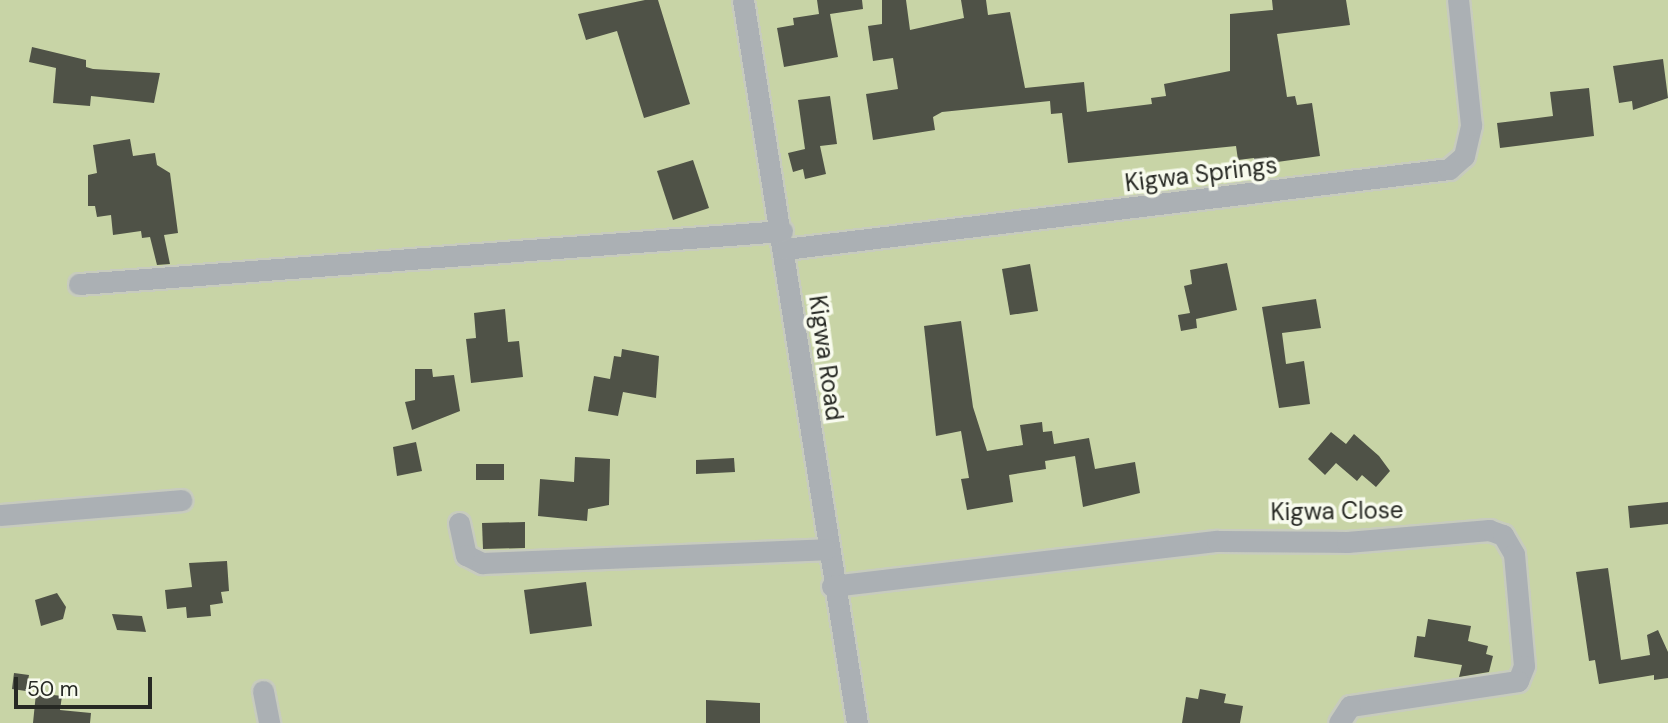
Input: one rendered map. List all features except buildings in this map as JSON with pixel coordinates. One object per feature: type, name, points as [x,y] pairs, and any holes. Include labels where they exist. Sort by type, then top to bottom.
[{"type":"street","name":"Kigwa Road","points":[[743,0],[783,240],[826,549],[857,723]]},
{"type":"street","name":"Kigwa Springs","points":[[79,284],[783,240],[1449,169],[1464,156],[1471,125],[1458,0]]},
{"type":"street","points":[[0,515],[181,500]]},
{"type":"street","points":[[459,523],[466,555],[482,563],[826,549]]},
{"type":"street","name":"Kigwa Close","points":[[832,586],[1217,541],[1347,542],[1489,530],[1503,535],[1514,554],[1524,666],[1518,681],[1350,706],[1339,723]]},
{"type":"street","points":[[263,691],[269,723]]},
{"type":"green space","points":[[0,0],[1668,0],[1668,723],[0,723]]}]
